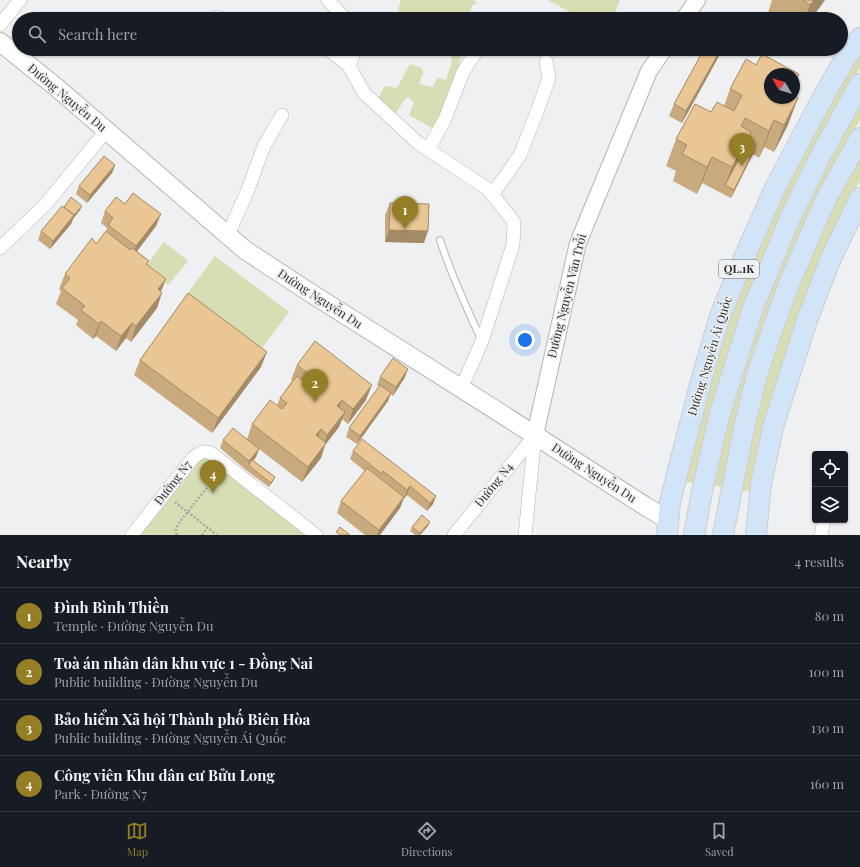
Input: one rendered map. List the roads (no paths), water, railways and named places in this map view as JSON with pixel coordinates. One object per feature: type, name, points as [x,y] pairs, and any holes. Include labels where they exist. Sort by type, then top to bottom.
[{"type":"main road","name":"Đường Nguyễn Ái Quốc","points":[[848,55],[860,38]]},
{"type":"main road","name":"Đường Nguyễn Du","points":[[0,42],[12,52]]},
{"type":"main road","name":"Đường Nguyễn Du","points":[[17,56],[56,87],[246,250],[309,292],[645,506],[668,527]]},
{"type":"main road","name":"Đường Nguyễn Ái Quốc","points":[[668,527],[670,502],[684,443],[720,316],[776,186],[816,110],[847,56]]},
{"type":"main road","name":"QL.1K","points":[[698,534],[702,491],[720,413],[753,308],[790,218],[821,155],[860,84]]},
{"type":"main road","points":[[723,535],[746,420],[757,374],[789,284],[825,201],[860,138]]},
{"type":"main road","points":[[756,535],[761,484],[773,427],[807,320],[831,258],[860,198]]},
{"type":"main road","points":[[668,527],[698,534]]},
{"type":"street","points":[[0,25],[20,0]]},
{"type":"street","points":[[328,0],[338,12]]},
{"type":"street","points":[[689,12],[697,0]]},
{"type":"street","points":[[337,56],[349,66],[364,93],[418,144],[488,189],[514,222],[513,245],[482,341],[461,389]]},
{"type":"street","points":[[349,66],[353,56]]},
{"type":"street","points":[[428,150],[445,119],[463,72],[473,56]]},
{"type":"street","name":"Đường Nguyễn Văn Trỗi","points":[[525,535],[535,435],[578,243],[649,71],[659,56]]},
{"type":"street","points":[[492,195],[520,155],[549,78],[546,61]]},
{"type":"street","points":[[228,235],[247,192],[264,146],[282,115]]},
{"type":"street","points":[[0,248],[45,205],[106,131]]},
{"type":"street","name":"Đường N4","points":[[454,535],[535,435]]},
{"type":"street","name":"Đường N7","points":[[132,535],[193,458],[200,452],[206,451],[211,453],[316,535]]},
{"type":"street","points":[[821,535],[823,523]]},
{"type":"lane","points":[[440,240],[461,297],[482,341]]},
{"type":"place","name":"Bảo hiểm Xã hội Thành phố Biên Hòa","points":[[742,166]]},
{"type":"place","name":"Đình Bình Thiền","points":[[405,229]]},
{"type":"place","name":"Toà án nhân dân khu vực 1 - Đồng Nai","points":[[315,402]]},
{"type":"place","name":"Công viên Khu dân cư Bửu Long","points":[[213,493]]}]
